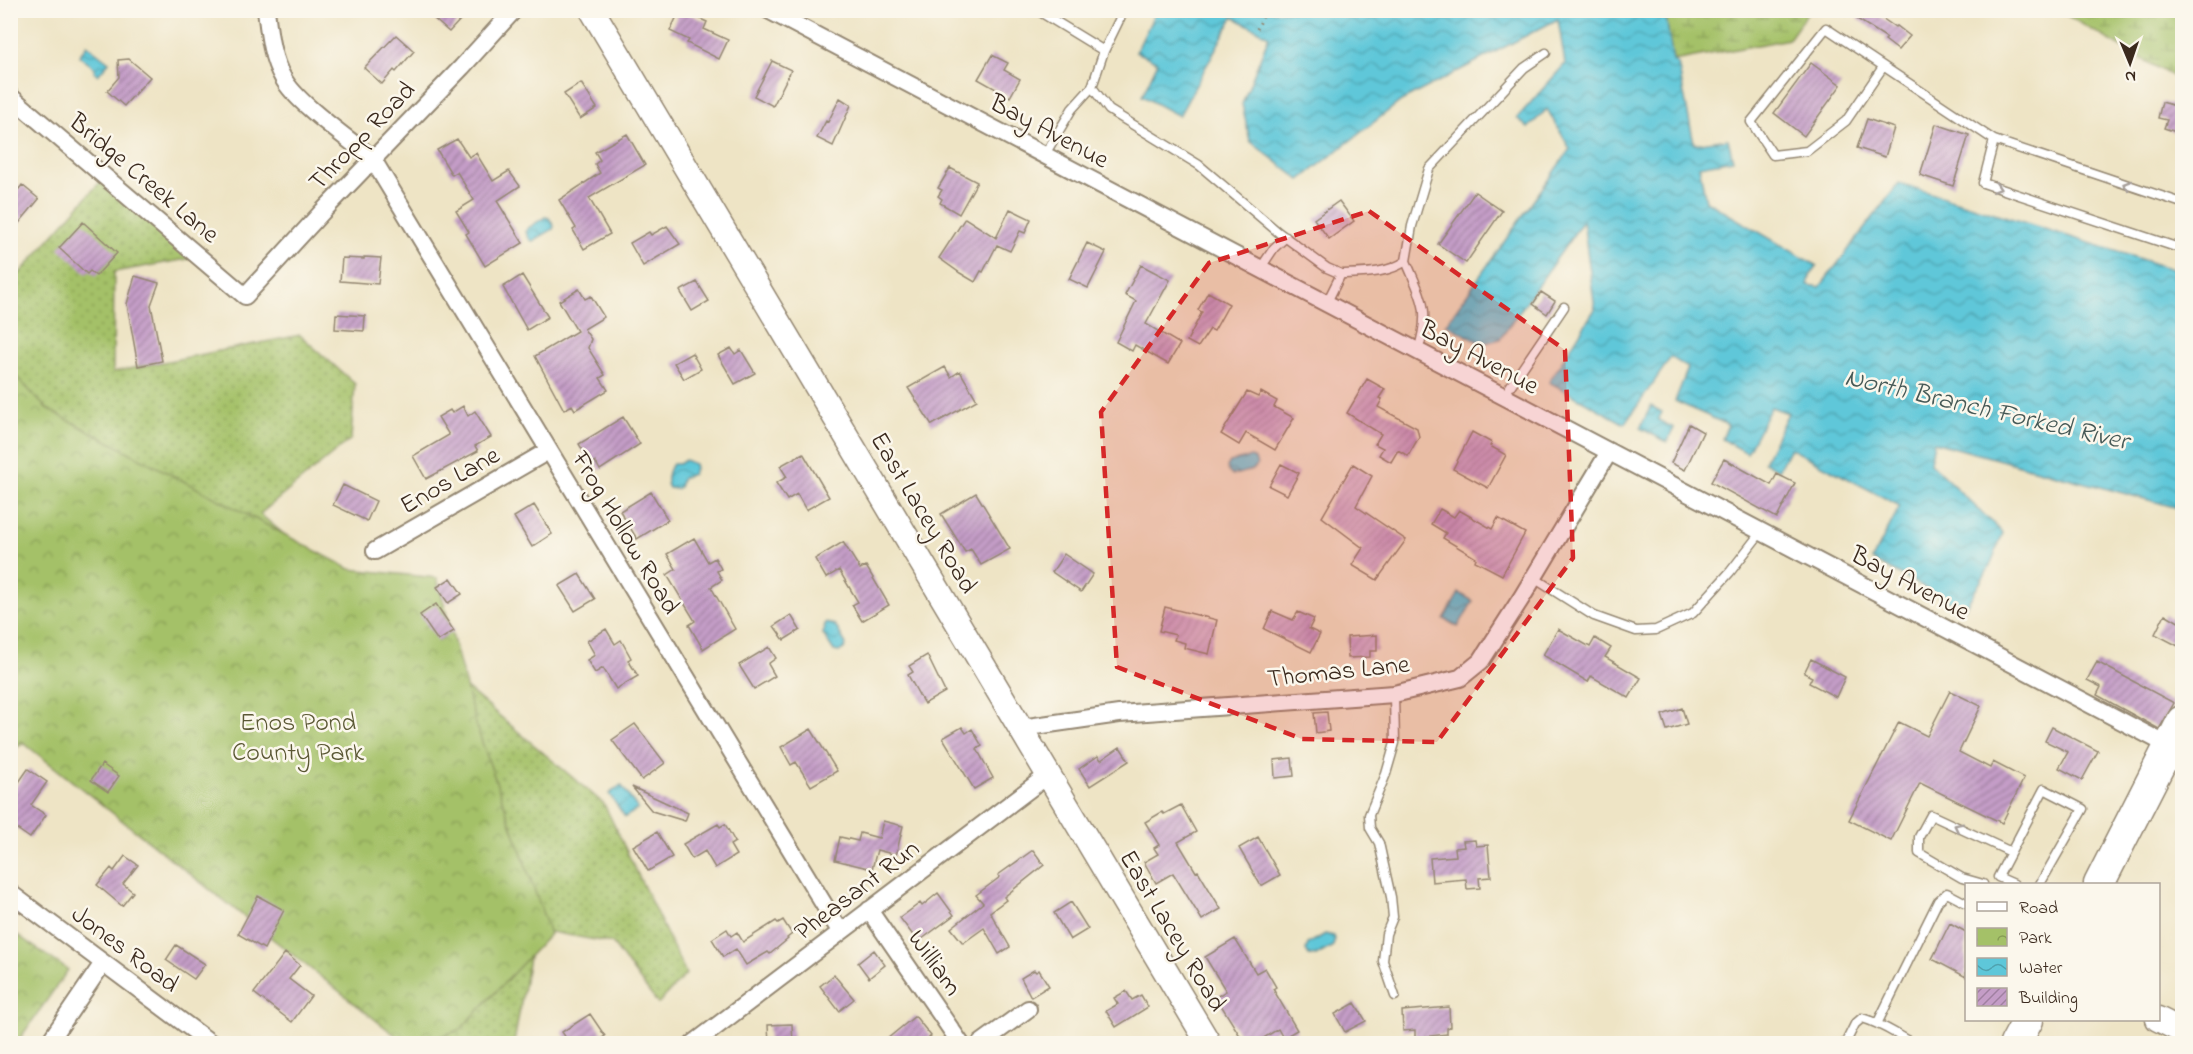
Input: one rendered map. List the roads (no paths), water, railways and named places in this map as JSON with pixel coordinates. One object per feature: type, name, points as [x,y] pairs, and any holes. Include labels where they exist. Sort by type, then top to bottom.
[{"type":"highway","points":[[2100,883],[2178,740]]},
{"type":"highway","points":[[2016,1044],[2028,1021]]},
{"type":"street","name":"Frog Hollow Road","points":[[266,10],[275,61],[283,80],[297,97],[372,159],[840,931]]},
{"type":"street","name":"Thropp Road","points":[[246,296],[514,10]]},
{"type":"street","name":"East Lacey Road","points":[[592,10],[1209,1044]]},
{"type":"street","name":"Bay Avenue","points":[[768,10],[1761,532],[2178,740]]},
{"type":"street","name":"Bridge Creek Lane","points":[[10,96],[246,296]]},
{"type":"street","name":"Enos Lane","points":[[375,551],[548,452]]},
{"type":"street","name":"Thomas Lane","points":[[1021,728],[1119,714],[1394,694],[1460,678],[1481,661],[1534,578],[1609,452]]},
{"type":"street","name":"Pheasant Run","points":[[704,1040],[840,931],[1048,775]]},
{"type":"street","name":"Jones Road","points":[[10,893],[212,1044]]},
{"type":"street","name":"William","points":[[869,910],[961,1044]]},
{"type":"street","points":[[48,1044],[103,963]]},
{"type":"street","points":[[980,1044],[1028,1009]]},
{"type":"street","points":[[2160,1019],[2182,1032]]},
{"type":"lane","points":[[1037,10],[1104,51]]},
{"type":"lane","points":[[1044,156],[1072,109],[1092,87],[1104,51],[1124,10]]},
{"type":"lane","points":[[1883,67],[1846,121],[1807,152],[1773,155],[1751,122],[1826,28],[1994,140],[2182,203]]},
{"type":"lane","points":[[1417,352],[1424,331],[1425,307],[1406,261],[1412,226],[1429,169],[1524,68],[1546,53]]},
{"type":"lane","points":[[1092,87],[1109,110],[1199,165],[1327,268],[1341,274],[1388,269],[1406,261]]},
{"type":"lane","points":[[1994,140],[1983,183],[2182,249]]},
{"type":"lane","points":[[1260,269],[1274,248],[1286,237]]},
{"type":"lane","points":[[1326,304],[1341,274]]},
{"type":"lane","points":[[1503,397],[1564,307]]},
{"type":"lane","points":[[1534,578],[1594,616],[1636,631],[1656,630],[1692,613],[1730,572],[1761,532]]},
{"type":"lane","points":[[1394,694],[1395,743],[1386,774],[1369,815],[1370,828],[1378,843],[1391,897],[1393,917],[1386,934],[1383,961],[1395,996]]},
{"type":"lane","points":[[1988,883],[1998,877],[2044,789],[2084,808],[2041,883]]},
{"type":"lane","points":[[1978,883],[1962,878],[1919,853],[1919,837],[1931,815],[2011,852]]},
{"type":"lane","points":[[1998,877],[2010,883]]},
{"type":"lane","points":[[1878,1022],[1938,902],[1947,893],[1965,902]]},
{"type":"lane","points":[[1845,1044],[1855,1024],[1862,1018],[1878,1022],[1884,1028],[1915,1044]]},
{"type":"water","name":"North Branch Forked River","points":[[1156,11],[1665,11],[1673,61],[1678,64],[1694,144],[1728,139],[1733,160],[1699,166],[1706,201],[1817,266],[1810,276],[1808,285],[1820,287],[1899,183],[2182,272],[2182,509],[1934,442],[1930,463],[2003,533],[1989,568],[1964,609],[1872,560],[1900,506],[1790,448],[1778,470],[1764,462],[1788,413],[1771,407],[1747,453],[1722,439],[1728,425],[1675,401],[1688,368],[1671,357],[1625,424],[1549,382],[1595,309],[1583,221],[1500,339],[1482,344],[1446,324],[1570,149],[1547,109],[1528,128],[1517,118],[1565,64],[1558,19],[1401,101],[1300,180],[1250,141],[1242,104],[1269,36],[1233,17],[1179,116],[1142,96],[1158,62],[1136,52]]},
{"type":"water","points":[[87,45],[109,62],[98,75],[94,71],[95,68],[79,56]]},
{"type":"water","points":[[545,217],[549,218],[554,226],[553,229],[533,241],[530,240],[527,229]]},
{"type":"water","points":[[1651,406],[1662,412],[1658,420],[1674,428],[1667,442],[1640,428]]},
{"type":"water","points":[[1251,457],[1255,459],[1257,465],[1253,470],[1233,475],[1229,473],[1227,467],[1230,462]]},
{"type":"water","points":[[685,460],[694,464],[693,474],[682,478],[676,489],[669,488],[667,479],[669,469],[673,464],[679,464]]},
{"type":"water","points":[[1459,593],[1473,601],[1458,627],[1444,619]]},
{"type":"water","points":[[825,623],[835,625],[846,644],[845,648],[839,652],[834,651],[823,634]]},
{"type":"water","points":[[621,785],[638,809],[625,817],[609,794]]},
{"type":"water","points":[[1325,934],[1334,936],[1333,946],[1316,956],[1309,955],[1306,950],[1308,944]]},
{"type":"park label","name":"Enos Pond County Park","points":[[298,736]]}]
